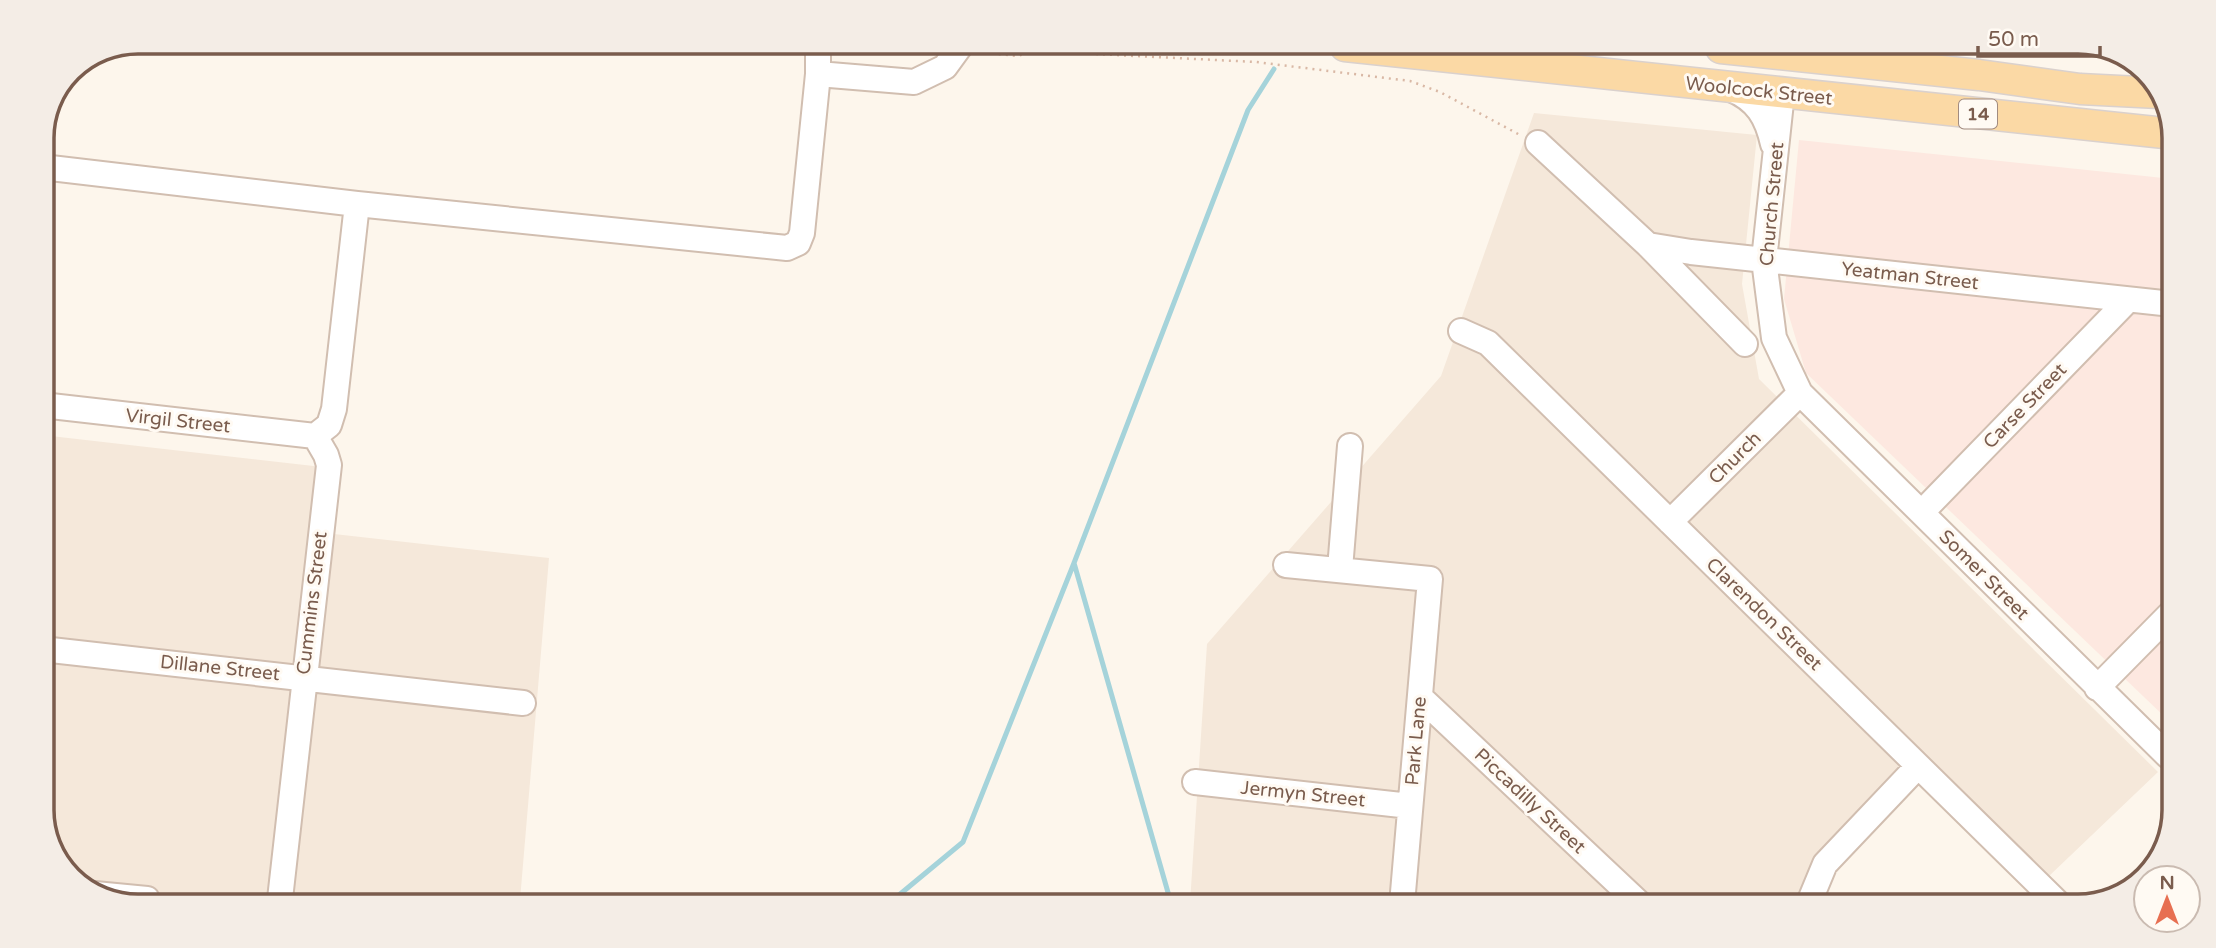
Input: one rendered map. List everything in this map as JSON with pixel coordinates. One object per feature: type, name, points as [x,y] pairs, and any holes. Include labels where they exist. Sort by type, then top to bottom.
[{"type":"main road","name":"Woolcock Street","points":[[1417,54],[2162,133]]},
{"type":"main road","points":[[1740,54],[1776,71],[1781,79],[1782,93]]},
{"type":"main road","name":"Woolcock Street","points":[[1783,54],[2106,92],[2148,93]]},
{"type":"street","points":[[54,168],[357,204],[787,248],[798,243],[802,233],[818,54]]},
{"type":"street","points":[[818,74],[914,82],[945,67],[955,54]]},
{"type":"street","points":[[1731,89],[1749,98],[1761,110],[1769,127],[1775,155]]},
{"type":"street","name":"Church Street","points":[[1782,93],[1764,260],[1774,338],[1801,393]]},
{"type":"street","points":[[1538,143],[1648,245],[1745,344]]},
{"type":"street","points":[[315,436],[329,425],[334,409],[357,204]]},
{"type":"street","name":"Yeatman Street","points":[[1648,245],[1691,252],[2162,303]]},
{"type":"street","name":"Carse Street","points":[[1922,512],[2127,300]]},
{"type":"street","name":"Clarendon Street","points":[[1461,331],[1488,343],[2048,894]]},
{"type":"street","name":"Somer Street","points":[[1801,393],[2162,750]]},
{"type":"street","name":"Church","points":[[1670,522],[1801,393]]},
{"type":"street","name":"Virgil Street","points":[[54,406],[315,436]]},
{"type":"street","name":"Cummins Street","points":[[281,894],[329,465],[315,436]]},
{"type":"street","points":[[1286,565],[1340,569],[1350,446]]},
{"type":"street","name":"Park Lane","points":[[1340,569],[1430,579],[1403,894]]},
{"type":"street","points":[[2097,688],[2162,622]]},
{"type":"street","name":"Dillane Street","points":[[54,650],[523,703]]},
{"type":"street","name":"Piccadilly Street","points":[[1420,697],[1629,894]]},
{"type":"street","points":[[1813,894],[1825,864],[1918,766]]},
{"type":"street","name":"Jermyn Street","points":[[1195,782],[1410,806]]},
{"type":"path","points":[[1004,54],[1024,54]]},
{"type":"path","points":[[1095,54],[1256,62],[1410,81],[1440,92],[1538,143]]},
{"type":"shaded area","points":[[1534,113],[1757,135],[1742,284],[1759,379],[2158,772],[2048,877],[1918,753],[1820,850],[1802,894],[1191,894],[1207,644],[1441,376]]},
{"type":"shaded area","points":[[1799,140],[2162,178],[2162,714],[1806,373],[1784,299]]},
{"type":"shaded area","points":[[54,436],[340,469],[334,534],[549,558],[521,894],[138,894],[122,892],[92,880],[68,856],[59,837],[54,815]]},
{"type":"waterway","points":[[900,894],[963,842],[1074,563],[1248,110],[1274,69]]},
{"type":"waterway","points":[[1074,563],[1168,894]]}]
